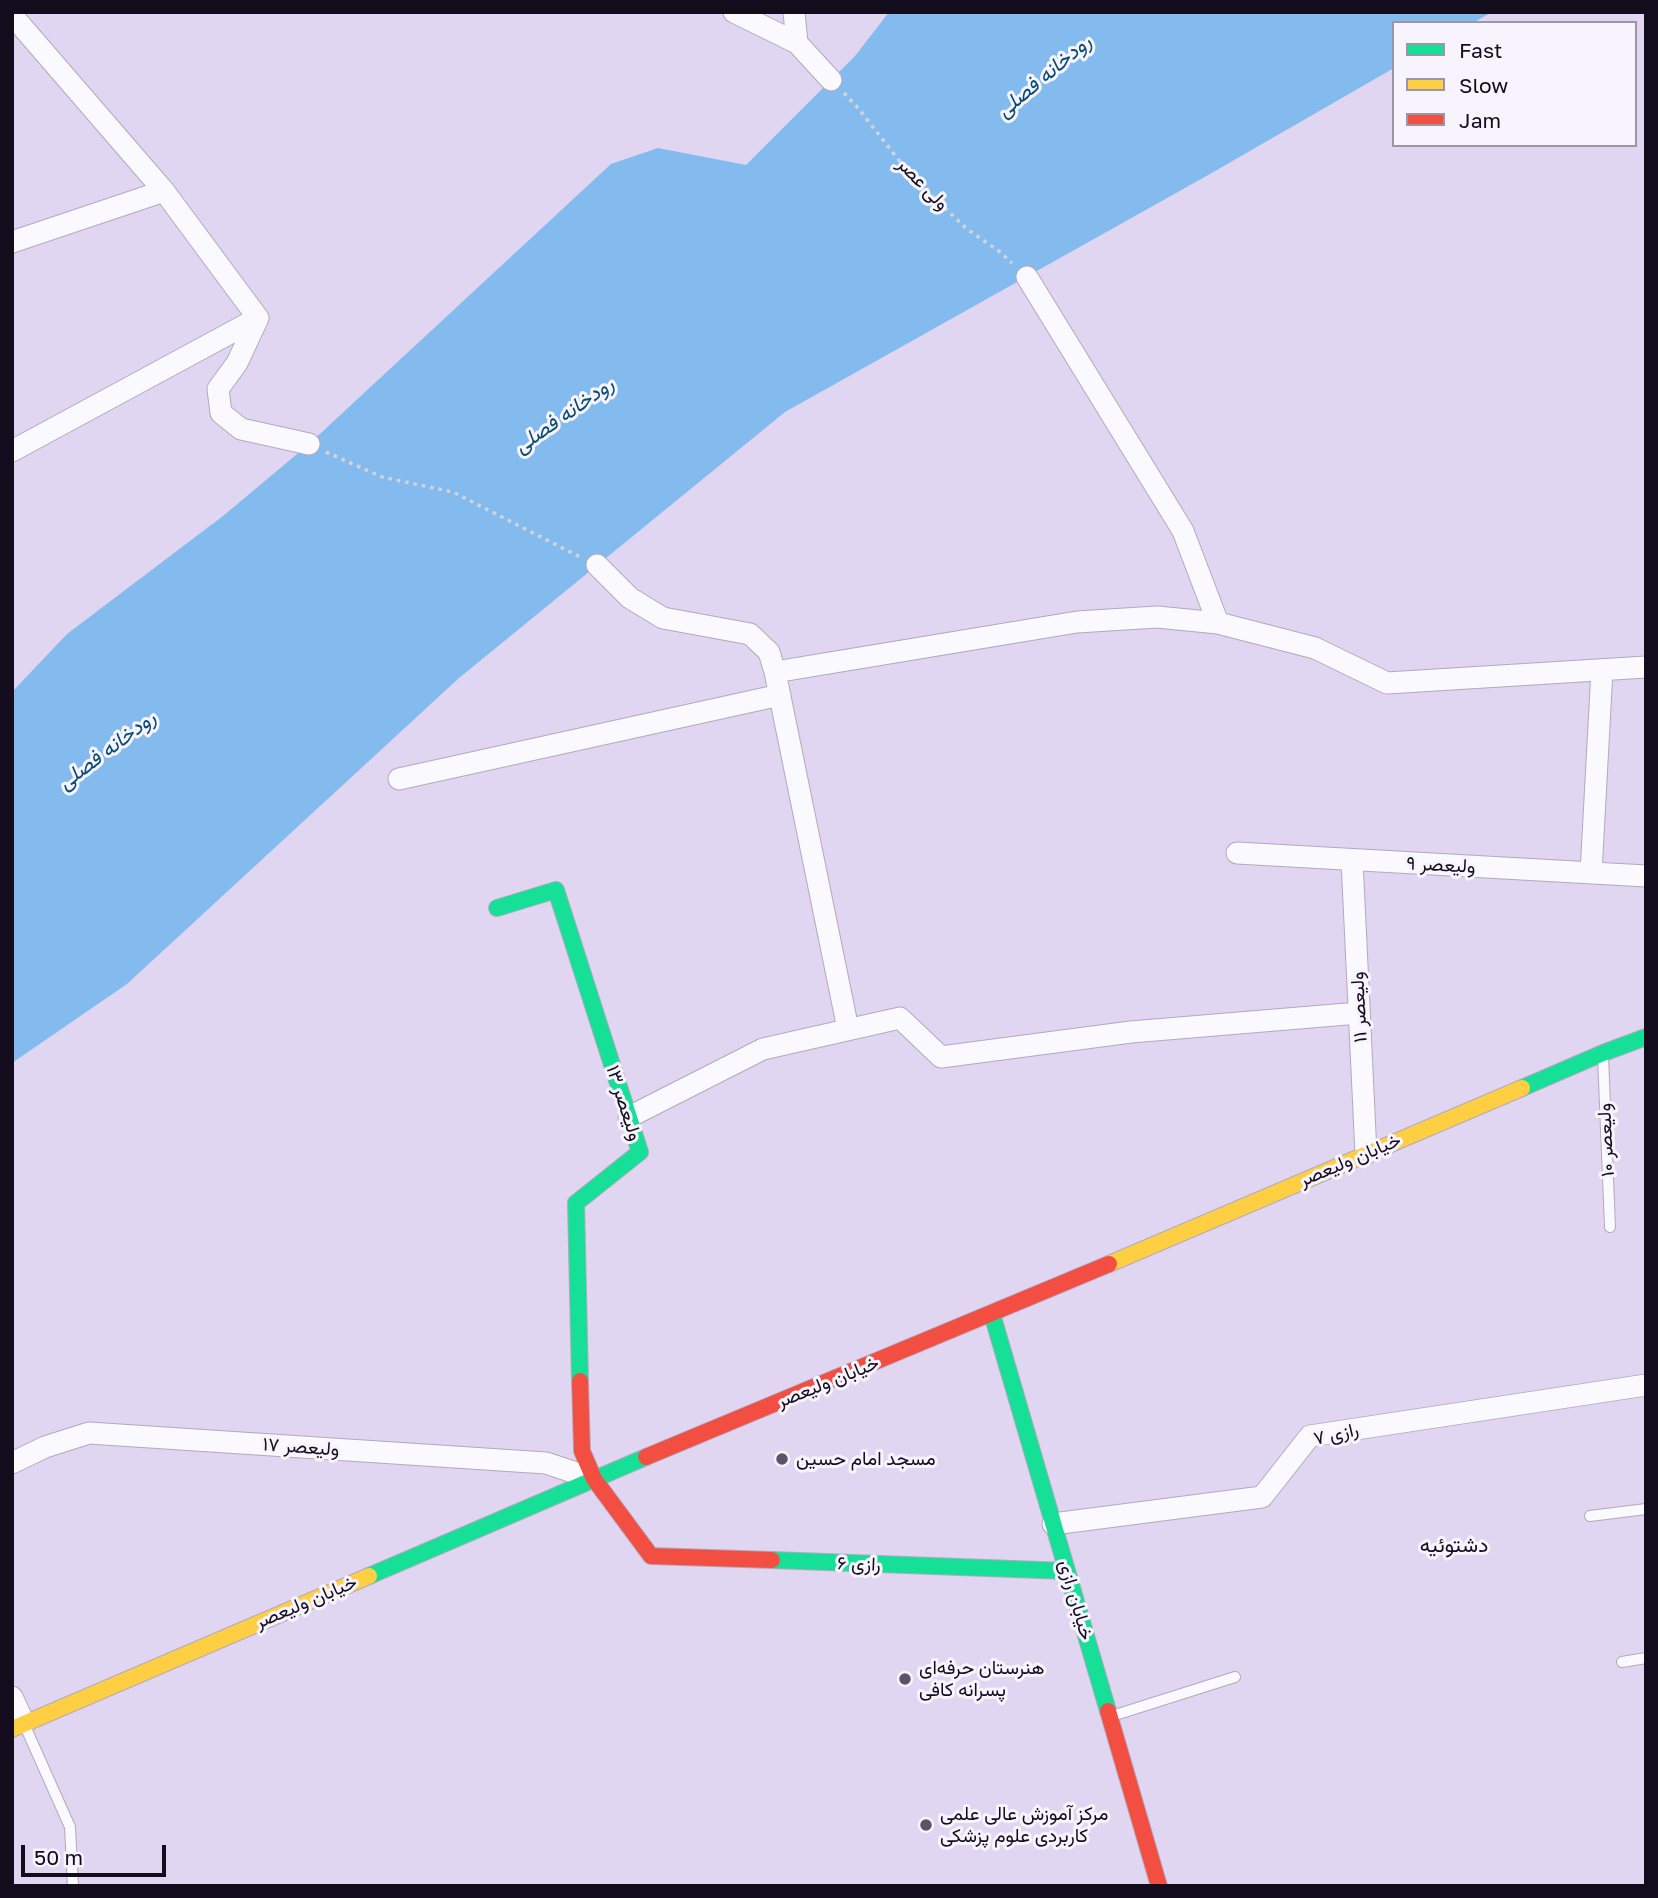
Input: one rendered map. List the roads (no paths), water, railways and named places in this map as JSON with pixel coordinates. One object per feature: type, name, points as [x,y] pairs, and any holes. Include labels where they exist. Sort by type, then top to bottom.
[{"type":"street","points":[[734,12],[797,43],[831,80]]},
{"type":"street","points":[[794,12],[797,43]]},
{"type":"street","points":[[12,15],[164,191],[258,318]]},
{"type":"street","points":[[12,242],[164,191]]},
{"type":"street","points":[[1027,277],[1183,531],[1218,623]]},
{"type":"street","points":[[258,318],[237,363],[218,389],[221,413],[241,429],[309,444]]},
{"type":"street","points":[[12,451],[258,318]]},
{"type":"street","points":[[597,565],[630,598],[663,618],[750,634],[769,652],[849,1029]]},
{"type":"street","points":[[775,672],[1077,622],[1157,617],[1218,623],[1315,648],[1387,683],[1646,667]]},
{"type":"street","points":[[1591,873],[1602,670]]},
{"type":"street","points":[[399,779],[780,695]]},
{"type":"street","name":"ولیعصر ۹","points":[[1237,853],[1646,876]]},
{"type":"street","name":"ولیعصر ۱۱","points":[[1352,860],[1366,1154]]},
{"type":"street","name":"ولیعصر ۱۳","points":[[497,908],[556,890],[640,1152],[576,1202],[582,1451],[594,1479]]},
{"type":"street","points":[[629,1117],[763,1048],[900,1018],[941,1057],[1131,1032],[1359,1013]]},
{"type":"street","name":"خیابان ولیعصر","points":[[18,1726],[594,1479],[992,1314],[1602,1053],[1646,1037]]},
{"type":"street","name":"خیابان رازی","points":[[992,1314],[1159,1886]]},
{"type":"street","name":"رازی ۷","points":[[1053,1524],[1262,1497],[1310,1436],[1646,1385]]},
{"type":"street","name":"ولیعصر ۱۷","points":[[12,1463],[45,1447],[89,1433],[546,1464],[594,1479]]},
{"type":"street","name":"رازی ۶","points":[[594,1479],[651,1556],[1067,1571]]},
{"type":"street","points":[[12,1697],[18,1726]]},
{"type":"lane","name":"ولیعصر ۱۰","points":[[1602,1053],[1610,1227]]},
{"type":"lane","points":[[1590,1516],[1646,1509]]},
{"type":"lane","points":[[1622,1662],[1646,1658]]},
{"type":"lane","points":[[1110,1716],[1236,1677]]},
{"type":"lane","points":[[18,1726],[69,1827],[73,1886]]},
{"type":"water","name":"رودخانه فصلی","points":[[889,12],[1492,12],[1476,21],[1392,21],[1392,69],[785,412],[459,678],[127,984],[12,1063],[12,692],[67,634],[223,516],[309,444],[611,164],[658,148],[746,165],[855,56]]},
{"type":"place","name":"مسجد امام حسین","points":[[782,1459]]},
{"type":"place","name":"هنرستان حرفه‌ای پسرانه کافی","points":[[905,1679]]},
{"type":"place","name":"مرکز آموزش عالی علمی کاربردی علوم پزشکی","points":[[926,1825]]},
{"type":"district","name":"دشتوئیه","points":[[1454,1545]]}]
